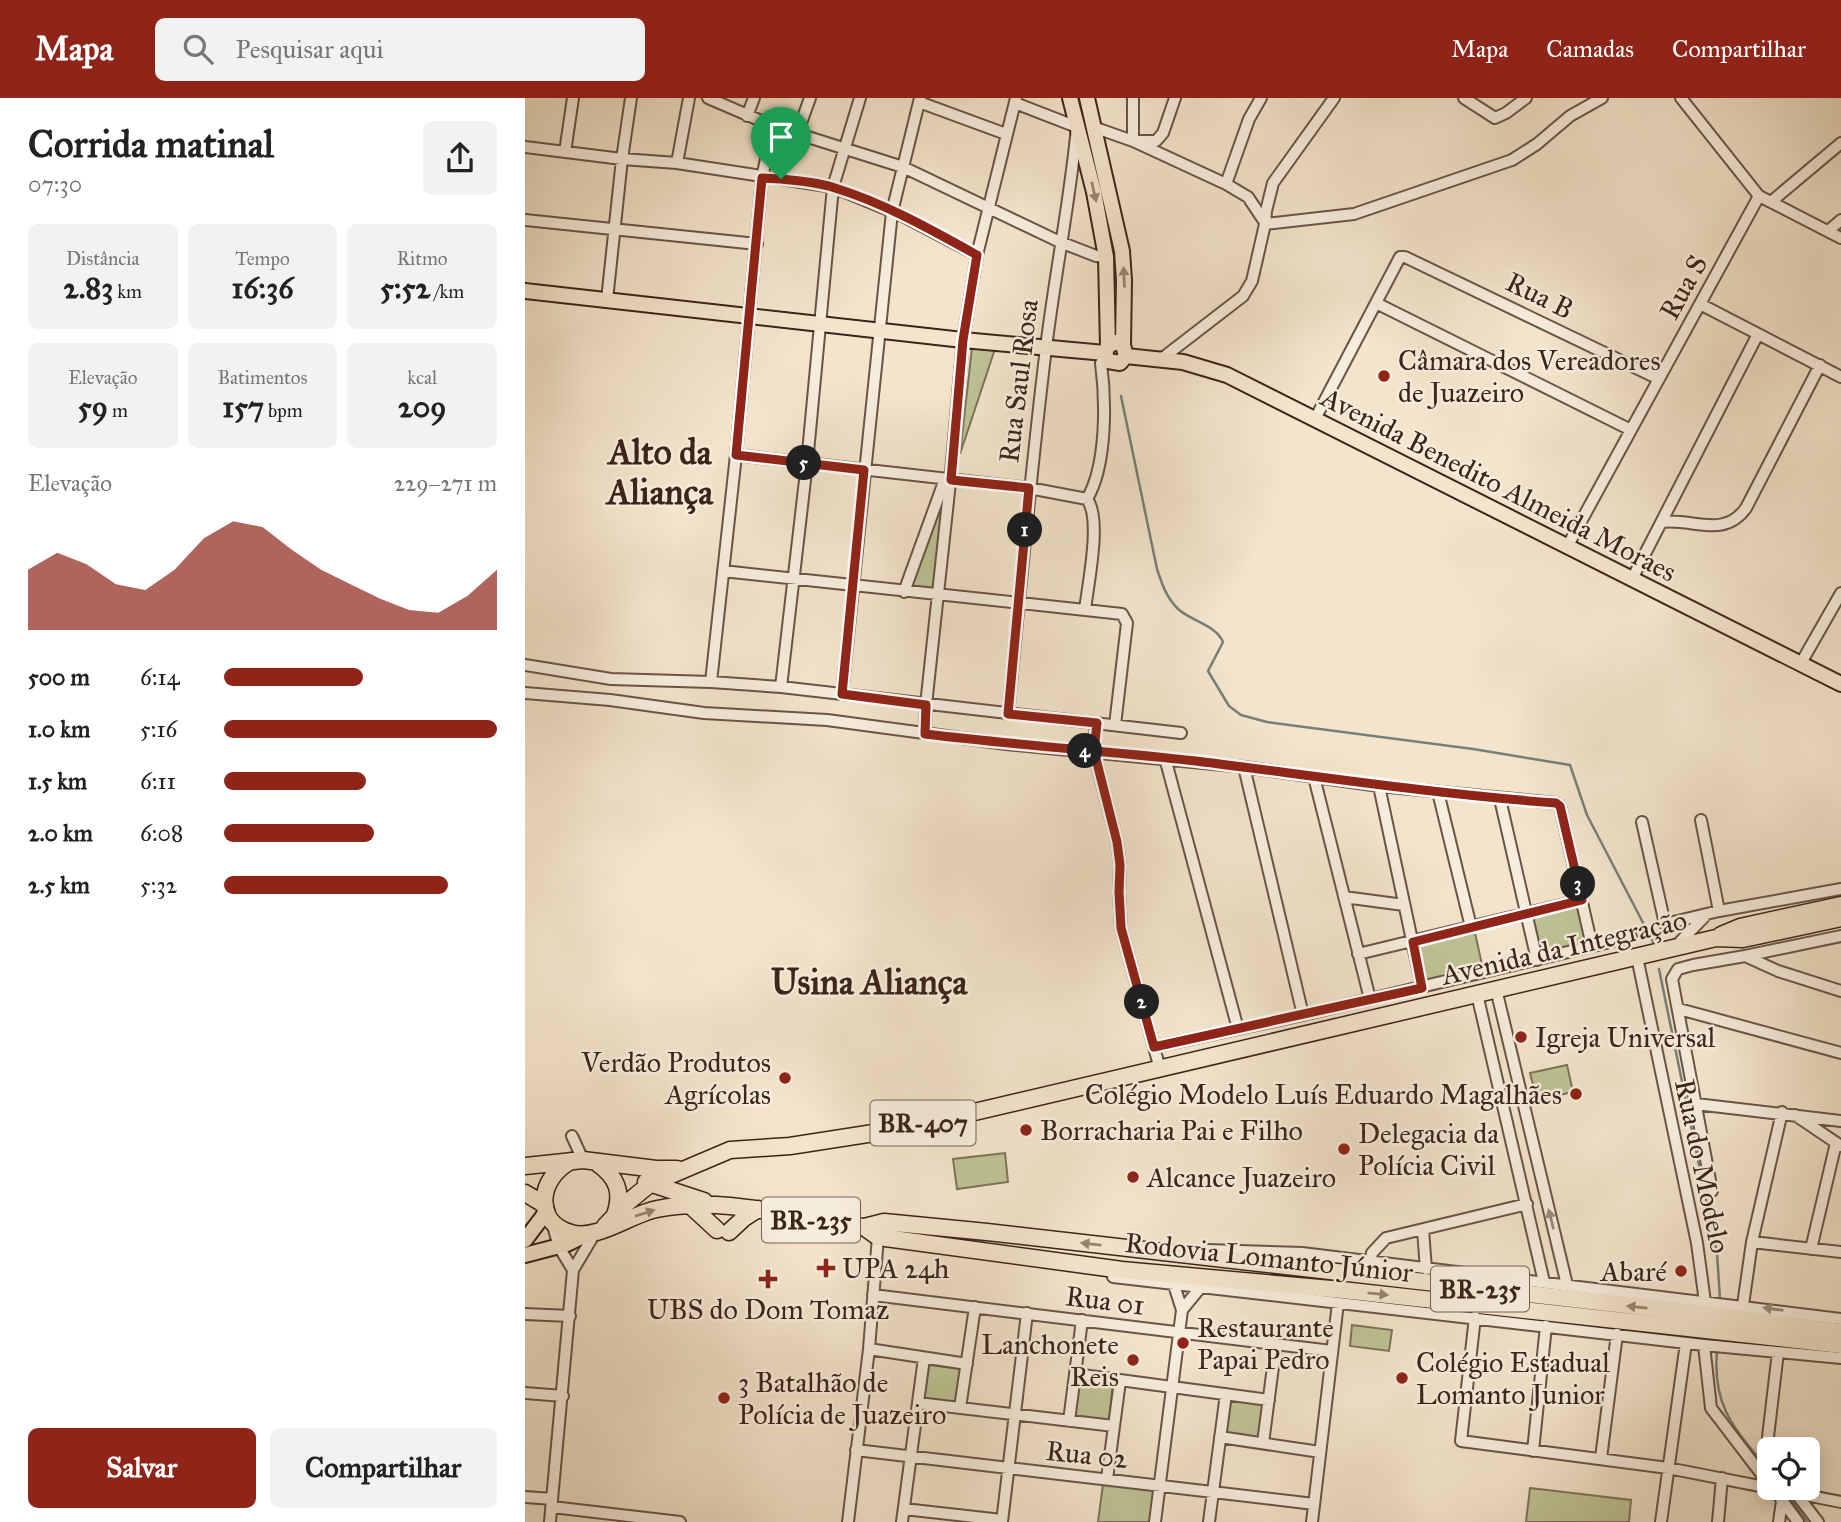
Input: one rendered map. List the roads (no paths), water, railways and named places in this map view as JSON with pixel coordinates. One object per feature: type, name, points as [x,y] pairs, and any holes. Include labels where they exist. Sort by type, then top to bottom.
[{"type":"highway","name":"BR-407","points":[[1716,938],[1740,927],[1841,905]]},
{"type":"highway","name":"Avenida da Integração","points":[[615,1215],[650,1184],[730,1150],[790,1146],[887,1132],[1716,938],[1743,939],[1841,918]]},
{"type":"highway","points":[[525,1166],[589,1163],[687,1169]]},
{"type":"highway","points":[[589,1163],[615,1179],[619,1191],[615,1215],[594,1233]]},
{"type":"highway","points":[[548,1212],[547,1184],[561,1166],[589,1163],[620,1170],[688,1198],[719,1205]]},
{"type":"highway","points":[[525,1194],[548,1212],[561,1229],[573,1234],[594,1233],[657,1209],[719,1205]]},
{"type":"highway","name":"Rodovia Lomanto Júnior","points":[[719,1205],[864,1227],[884,1222],[1256,1264],[1705,1308],[1841,1332]]},
{"type":"highway","points":[[691,1206],[723,1231],[758,1209]]},
{"type":"highway","name":"Rodovia Lomanto Júnior","points":[[864,1227],[878,1237],[1122,1270],[1289,1284],[1841,1345]]},
{"type":"highway","points":[[1254,1293],[1289,1284]]},
{"type":"main road","name":"Rua Saul Rosa","points":[[1070,98],[1077,127]]},
{"type":"main road","points":[[1087,98],[1122,251],[1124,351]]},
{"type":"main road","points":[[1077,127],[1094,192],[1106,257],[1104,354]]},
{"type":"main road","name":"Avenida Benedito Almeida Moraes","points":[[525,291],[1104,354],[1116,342],[1124,351],[1215,370],[1841,684]]},
{"type":"main road","points":[[525,1240],[548,1212]]},
{"type":"main road","points":[[525,1255],[559,1247],[594,1233]]},
{"type":"street","points":[[565,152],[573,98]]},
{"type":"street","points":[[607,300],[631,98]]},
{"type":"street","points":[[677,163],[689,98]]},
{"type":"street","points":[[708,98],[773,126],[903,167],[1060,242],[1095,256],[1106,257]]},
{"type":"street","points":[[747,116],[754,98]]},
{"type":"street","points":[[797,134],[810,98]]},
{"type":"street","points":[[781,687],[795,580],[833,187],[860,98]]},
{"type":"street","points":[[1133,98],[1133,141]]},
{"type":"street","points":[[1133,141],[1159,139],[1175,98]]},
{"type":"street","points":[[1226,184],[1249,119],[1261,98]]},
{"type":"street","points":[[1160,360],[1243,296],[1252,281],[1273,183],[1334,98]]},
{"type":"street","points":[[1464,98],[1495,118],[1526,98]]},
{"type":"street","points":[[1265,224],[1354,214],[1512,160],[1537,144],[1570,116],[1602,98]]},
{"type":"street","points":[[1681,98],[1759,196],[1841,238]]},
{"type":"street","points":[[842,694],[892,212],[919,100],[1006,134]]},
{"type":"street","points":[[925,734],[963,340],[977,255],[1015,100],[1077,127]]},
{"type":"street","points":[[711,682],[762,178],[773,126]]},
{"type":"street","name":"Rua Saul Rosa","points":[[1008,714],[1029,488],[1077,127]]},
{"type":"street","points":[[1093,127],[1133,141],[1226,184],[1254,202],[1265,224]]},
{"type":"street","points":[[1772,201],[1841,143]]},
{"type":"street","points":[[525,147],[677,163],[833,187],[892,212],[977,255]]},
{"type":"street","name":"Rua S","points":[[1567,547],[1759,196]]},
{"type":"street","points":[[525,220],[757,244]]},
{"type":"street","points":[[1828,231],[1841,220]]},
{"type":"street","name":"Rua B","points":[[1376,303],[1400,257],[1417,261],[1659,379]]},
{"type":"street","points":[[1315,419],[1376,303],[1631,430]]},
{"type":"street","points":[[1700,304],[1841,377]]},
{"type":"street","points":[[1632,579],[1758,334]]},
{"type":"street","points":[[1087,499],[1097,477],[1102,444],[1104,354]]},
{"type":"street","points":[[1662,522],[1687,522],[1702,526],[1737,520],[1746,508],[1820,365]]},
{"type":"street","points":[[736,455],[1029,488],[1087,499],[1091,505],[1095,532],[1085,610]]},
{"type":"street","points":[[904,592],[948,479]]},
{"type":"street","points":[[723,571],[1122,614],[1127,623],[1115,725]]},
{"type":"street","points":[[1801,663],[1841,593]]},
{"type":"street","points":[[525,665],[611,678],[781,687],[1181,733]]},
{"type":"street","points":[[610,701],[611,678]]},
{"type":"street","points":[[525,693],[704,713],[827,720],[925,734],[1165,758],[1379,786],[1558,804],[1593,946]]},
{"type":"street","points":[[1097,723],[1094,751],[1117,842],[1120,865],[1121,928],[1160,1069]]},
{"type":"street","points":[[1165,758],[1238,1029]]},
{"type":"street","points":[[1244,767],[1303,1015]]},
{"type":"street","points":[[1314,777],[1370,999]]},
{"type":"street","points":[[1379,786],[1422,988]]},
{"type":"street","points":[[1438,792],[1471,927]]},
{"type":"street","points":[[1500,799],[1537,960]]},
{"type":"street","points":[[1701,820],[1713,912]]},
{"type":"street","points":[[1642,822],[1665,924],[1713,912],[1841,888]]},
{"type":"street","points":[[1344,897],[1405,905]]},
{"type":"street","points":[[1358,954],[1582,900]]},
{"type":"street","points":[[1671,950],[1713,912]]},
{"type":"street","points":[[1712,1191],[1672,979],[1675,971],[1693,965],[1841,936]]},
{"type":"street","points":[[1154,1047],[1422,988],[1631,937]]},
{"type":"street","points":[[1745,956],[1778,971],[1841,990]]},
{"type":"street","name":"Rua do Modelo","points":[[1637,957],[1697,1243],[1705,1308]]},
{"type":"street","points":[[1496,989],[1567,1285]]},
{"type":"street","points":[[1477,994],[1544,1282]]},
{"type":"street","points":[[1679,1009],[1841,1053]]},
{"type":"street","points":[[1496,1074],[1503,1064],[1515,1068]]},
{"type":"street","points":[[1696,1104],[1840,1117]]},
{"type":"street","points":[[1734,1314],[1787,1113]]},
{"type":"street","points":[[1787,1113],[1839,1145],[1811,1249]]},
{"type":"street","points":[[572,1136],[589,1163]]},
{"type":"street","points":[[1521,1180],[1532,1181],[1541,1175]]},
{"type":"street","points":[[1370,1262],[1372,1253],[1386,1238],[1527,1204]]},
{"type":"street","points":[[548,1212],[559,1247],[573,1270]]},
{"type":"street","points":[[1423,1230],[1426,1269]]},
{"type":"street","points":[[550,1522],[573,1270],[594,1233]]},
{"type":"street","points":[[848,1522],[869,1349],[878,1237],[895,1247],[1174,1285],[1841,1358]]},
{"type":"street","points":[[1752,1242],[1841,1252]]},
{"type":"street","points":[[1146,1250],[1168,1246],[1239,1252],[1303,1253],[1567,1285],[1734,1314],[1841,1319]]},
{"type":"street","points":[[1155,1522],[1182,1310],[1174,1285]]},
{"type":"street","points":[[1182,1310],[1200,1288]]},
{"type":"street","name":"Rua 01","points":[[873,1295],[1332,1350]]},
{"type":"street","points":[[1312,1522],[1338,1304]]},
{"type":"street","points":[[960,1408],[975,1307]]},
{"type":"street","points":[[904,1509],[948,1518],[1002,1521],[1027,1313]]},
{"type":"street","points":[[525,1314],[570,1316]]},
{"type":"street","points":[[1475,1317],[1461,1441],[1668,1468],[1757,1486]]},
{"type":"street","points":[[1069,1421],[1082,1320]]},
{"type":"street","points":[[1533,1451],[1546,1326]]},
{"type":"street","points":[[1601,1458],[1617,1334]]},
{"type":"street","points":[[1661,1522],[1686,1343]]},
{"type":"street","points":[[1263,1443],[1276,1344]]},
{"type":"street","points":[[1705,1345],[1711,1408],[1757,1467]]},
{"type":"street","points":[[869,1349],[967,1364]]},
{"type":"street","points":[[1767,1437],[1779,1352]]},
{"type":"street","points":[[902,1522],[924,1357]]},
{"type":"street","points":[[1075,1374],[1269,1400]]},
{"type":"street","points":[[1107,1479],[1119,1381]]},
{"type":"street","points":[[525,1393],[563,1396]]},
{"type":"street","points":[[1209,1522],[1226,1394]]},
{"type":"street","points":[[918,1403],[1114,1426]]},
{"type":"street","points":[[1220,1437],[1320,1452]]},
{"type":"street","name":"Rua 02","points":[[856,1450],[1314,1504]]},
{"type":"street","points":[[1718,1522],[1722,1478]]},
{"type":"street","points":[[525,1497],[552,1503],[590,1517],[680,1522]]},
{"type":"street","points":[[1820,1497],[1841,1502]]},
{"type":"street","points":[[1776,1500],[1779,1522]]},
{"type":"street","points":[[1782,1500],[1798,1522]]},
{"type":"street","points":[[1800,1500],[1818,1522]]},
{"type":"waterway","points":[[1121,396],[1157,569],[1167,595],[1178,609],[1220,636],[1223,642],[1208,671],[1229,706],[1241,715],[1267,722],[1473,749],[1570,765],[1587,815],[1653,942]]},
{"type":"waterway","points":[[1659,969],[1717,1253],[1720,1299]]},
{"type":"waterway","points":[[1717,1351],[1716,1371],[1723,1403],[1737,1430],[1757,1456]]},
{"type":"waterway","points":[[1791,1500],[1807,1522]]},
{"type":"place","name":"Câmara dos Vereadores de Juazeiro","points":[[1384,376]]},
{"type":"place","name":"Igreja Universal","points":[[1521,1037]]},
{"type":"place","name":"Verdão Produtos Agrícolas","points":[[785,1078]]},
{"type":"place","name":"Colégio Modelo Luís Eduardo Magalhães","points":[[1576,1094]]},
{"type":"place","name":"Borracharia Pai e Filho","points":[[1026,1130]]},
{"type":"place","name":"Delegacia da Polícia Civil","points":[[1344,1149]]},
{"type":"place","name":"Alcance Juazeiro","points":[[1133,1177]]},
{"type":"place","name":"UPA 24h","points":[[826,1268]]},
{"type":"place","name":"Abaré","points":[[1681,1271]]},
{"type":"place","name":"UBS do Dom Tomaz","points":[[768,1279]]},
{"type":"place","name":"Restaurante Papai Pedro","points":[[1183,1343]]},
{"type":"place","name":"Lanchonete Reis","points":[[1133,1360]]},
{"type":"place","name":"Colégio Estadual Lomanto Junior","points":[[1402,1378]]},
{"type":"place","name":"3 Batalhão de Polícia de Juazeiro","points":[[724,1398]]},
{"type":"district","name":"Alto da Aliança","points":[[660,472]]},
{"type":"district","name":"Usina Aliança","points":[[869,982]]}]
